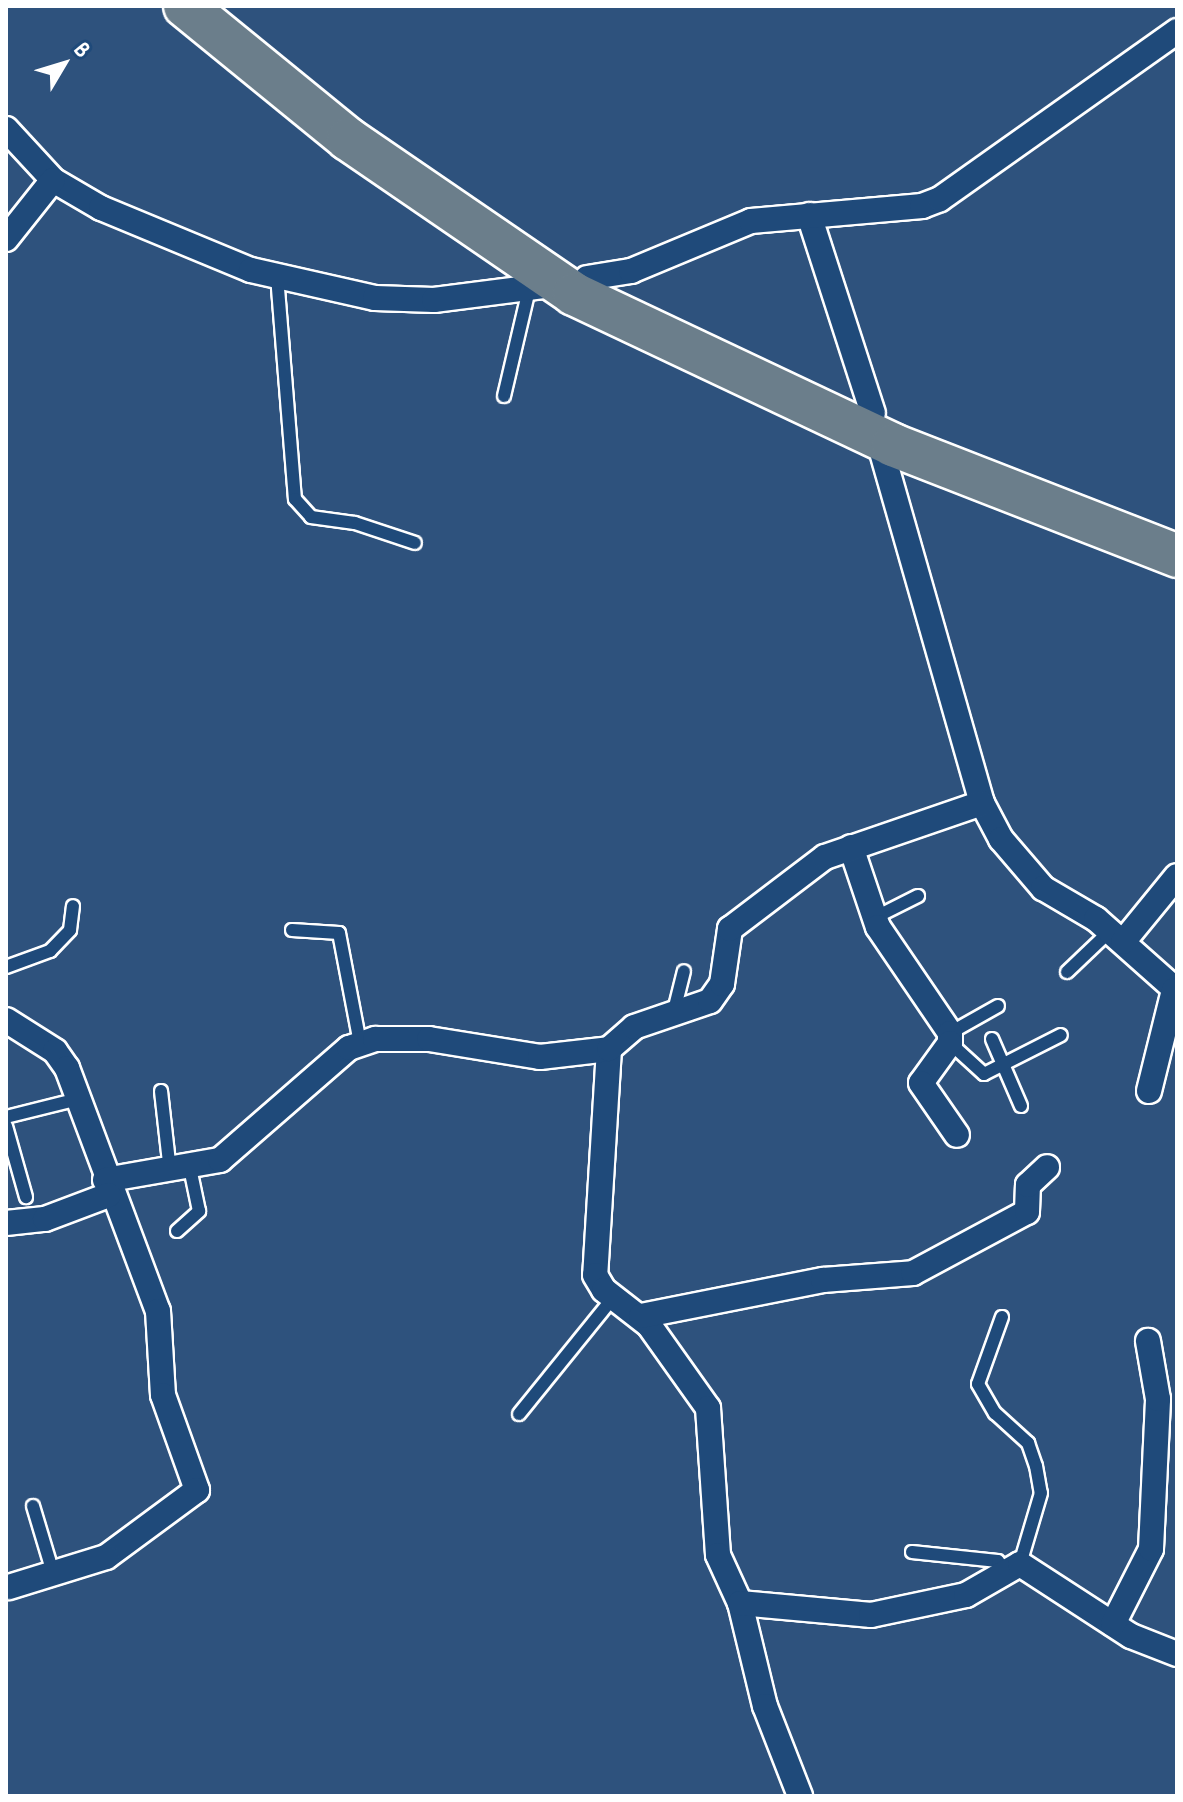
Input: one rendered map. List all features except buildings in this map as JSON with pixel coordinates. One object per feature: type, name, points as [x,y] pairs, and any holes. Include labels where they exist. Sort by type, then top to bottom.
[{"type":"highway","points":[[185,6],[558,283],[876,426],[1177,556]]},
{"type":"highway","points":[[217,6],[387,156]]},
{"type":"highway","points":[[876,426],[1177,536]]},
{"type":"street","points":[[6,129],[53,180],[174,241],[277,276],[375,298],[434,300],[631,271],[731,226],[809,215],[922,206],[940,199],[1177,31]]},
{"type":"street","points":[[6,239],[53,180]]},
{"type":"street","points":[[809,215],[876,426],[982,803],[1032,877],[1117,936],[1176,990],[1149,1091]]},
{"type":"street","points":[[6,1223],[45,1219],[107,1188],[180,1170],[237,1149],[360,1043],[429,1039],[540,1057],[609,1049],[634,1027],[703,1005],[719,991],[724,943],[742,916],[825,857],[982,803]]},
{"type":"street","points":[[851,847],[876,917],[950,1038],[921,1083],[957,1135]]},
{"type":"street","points":[[1117,936],[1177,876]]},
{"type":"street","points":[[6,1020],[55,1051],[78,1099],[107,1188],[123,1211],[158,1311],[163,1395],[197,1490],[133,1543],[54,1576],[9,1587]]},
{"type":"street","points":[[609,1049],[592,1259],[613,1298],[641,1316],[708,1408],[714,1538],[740,1603],[765,1706],[800,1796]]},
{"type":"street","points":[[641,1316],[823,1280],[913,1273],[1027,1212],[1028,1185],[1047,1167]]},
{"type":"street","points":[[1113,1624],[1151,1549],[1158,1399],[1148,1341]]},
{"type":"street","points":[[740,1603],[871,1615],[966,1595],[1012,1567],[1113,1624],[1177,1654]]},
{"type":"lane","points":[[277,276],[295,499],[311,517],[355,523],[415,543]]},
{"type":"lane","points":[[504,396],[558,283]]},
{"type":"lane","points":[[876,917],[918,896]]},
{"type":"lane","points":[[6,967],[50,951],[70,930],[73,906]]},
{"type":"lane","points":[[292,930],[339,933],[360,1043]]},
{"type":"lane","points":[[1067,972],[1117,936]]},
{"type":"lane","points":[[673,1015],[684,971]]},
{"type":"lane","points":[[998,1006],[950,1038],[978,1073],[1061,1035]]},
{"type":"lane","points":[[992,1039],[1021,1106]]},
{"type":"lane","points":[[161,1091],[180,1170],[199,1211],[177,1231]]},
{"type":"lane","points":[[6,1117],[78,1099]]},
{"type":"lane","points":[[6,1126],[26,1197]]},
{"type":"lane","points":[[519,1414],[613,1298]]},
{"type":"lane","points":[[912,1552],[998,1561],[1012,1567],[1041,1493],[1028,1443],[995,1413],[978,1384],[1002,1317]]},
{"type":"lane","points":[[33,1506],[54,1576]]}]
